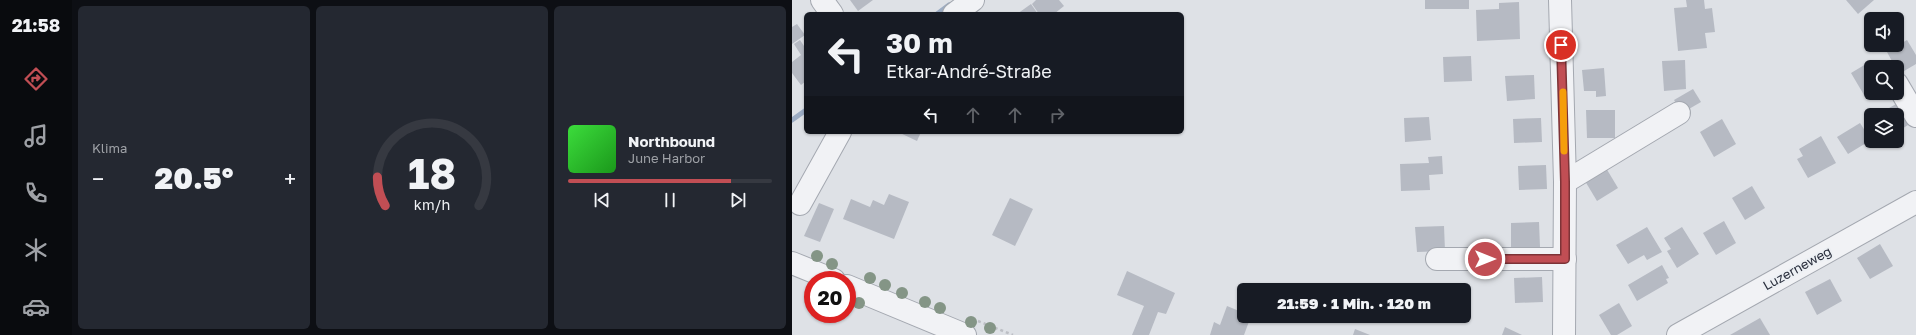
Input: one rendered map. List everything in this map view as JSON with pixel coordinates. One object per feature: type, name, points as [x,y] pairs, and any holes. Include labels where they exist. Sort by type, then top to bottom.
[{"type":"street","points":[[822,0],[831,12]]},
{"type":"street","points":[[957,12],[973,0]]},
{"type":"street","points":[[1560,0],[1565,182],[1564,335]]},
{"type":"street","points":[[1904,96],[1916,116]]},
{"type":"street","points":[[1565,182],[1679,114]]},
{"type":"street","points":[[800,204],[839,134]]},
{"type":"street","name":"Luzerneweg","points":[[1678,335],[1916,202]]},
{"type":"street","points":[[1437,259],[1565,259]]},
{"type":"street","points":[[792,262],[813,271]]},
{"type":"street","points":[[856,290],[965,335]]},
{"type":"building","points":[[850,0],[873,0],[858,11]]},
{"type":"building","points":[[1036,0],[1059,0],[1064,6],[1056,12],[1038,12],[1032,4]]},
{"type":"building","points":[[1425,0],[1469,0],[1469,9],[1425,9]]},
{"type":"building","points":[[1686,0],[1704,0],[1705,9],[1712,8],[1715,32],[1705,33],[1707,48],[1678,51],[1674,8],[1687,7]]},
{"type":"building","points":[[1846,0],[1874,0],[1858,14]]},
{"type":"building","points":[[1519,2],[1520,39],[1477,41],[1476,10],[1499,9],[1499,3]]},
{"type":"building","points":[[1031,4],[1037,12],[1020,12]]},
{"type":"building","points":[[797,24],[804,36],[792,44],[792,27]]},
{"type":"building","points":[[800,40],[804,46],[804,83],[801,85],[792,73],[792,62],[801,55],[794,44]]},
{"type":"building","points":[[1907,40],[1916,55],[1916,64],[1904,71],[1904,60],[1891,60],[1887,52],[1904,52],[1904,42]]},
{"type":"building","points":[[1471,56],[1472,81],[1444,82],[1443,57]]},
{"type":"building","points":[[1685,60],[1686,89],[1664,91],[1662,61]]},
{"type":"building","points":[[1864,65],[1864,95],[1851,73]]},
{"type":"building","points":[[1604,68],[1606,96],[1596,97],[1596,91],[1584,91],[1582,70]]},
{"type":"building","points":[[1534,75],[1535,99],[1507,101],[1505,76]]},
{"type":"building","points":[[1693,89],[1701,102],[1682,113],[1674,100]]},
{"type":"building","points":[[1896,104],[1898,108],[1889,108]]},
{"type":"building","points":[[1586,110],[1615,110],[1615,138],[1587,138]]},
{"type":"building","points":[[1429,117],[1431,140],[1405,142],[1404,118]]},
{"type":"building","points":[[1541,118],[1542,142],[1514,143],[1513,119]]},
{"type":"building","points":[[1904,118],[1908,125],[1904,128]]},
{"type":"building","points":[[1722,119],[1736,144],[1714,157],[1700,132]]},
{"type":"building","points":[[1860,123],[1864,129],[1864,144],[1848,154],[1837,137]]},
{"type":"building","points":[[902,134],[920,134],[917,141]]},
{"type":"building","points":[[1821,136],[1836,163],[1808,178],[1797,159],[1803,156],[1799,149]]},
{"type":"building","points":[[1442,156],[1443,174],[1429,175],[1430,190],[1401,191],[1400,164],[1429,163],[1428,157]]},
{"type":"building","points":[[1546,165],[1547,189],[1519,190],[1518,166]]},
{"type":"building","points":[[1606,168],[1618,188],[1597,201],[1585,181]]},
{"type":"building","points":[[1752,186],[1765,208],[1745,220],[1732,198]]},
{"type":"building","points":[[889,194],[909,202],[894,239],[843,219],[851,199],[870,207],[873,200],[884,205]]},
{"type":"building","points":[[1010,198],[1033,209],[1015,246],[992,235]]},
{"type":"building","points":[[819,203],[834,209],[820,242],[804,236]]},
{"type":"building","points":[[1724,221],[1736,243],[1716,255],[1703,233]]},
{"type":"building","points":[[1539,222],[1540,247],[1511,248],[1511,223]]},
{"type":"building","points":[[1444,226],[1445,251],[1417,252],[1415,227]]},
{"type":"building","points":[[1647,227],[1662,252],[1647,260],[1644,255],[1628,264],[1616,245]]},
{"type":"building","points":[[1682,227],[1699,254],[1677,268],[1667,251],[1671,249],[1664,238]]},
{"type":"building","points":[[1880,244],[1893,266],[1870,279],[1857,258]]},
{"type":"building","points":[[1662,265],[1669,278],[1666,279],[1668,283],[1637,301],[1628,285]]},
{"type":"building","points":[[1127,271],[1175,293],[1166,314],[1158,312],[1149,335],[1132,335],[1144,306],[1117,295]]},
{"type":"building","points":[[1542,277],[1543,302],[1515,303],[1514,278]]},
{"type":"building","points":[[1830,279],[1842,301],[1817,315],[1805,292]]},
{"type":"building","points":[[1619,303],[1632,326],[1617,335],[1611,335],[1599,315]]},
{"type":"building","points":[[1227,306],[1237,310],[1237,323],[1248,323],[1244,335],[1210,335],[1214,322],[1220,325]]},
{"type":"building","points":[[1760,318],[1770,335],[1730,335]]},
{"type":"building","points":[[1505,327],[1522,335],[1502,335]]},
{"type":"building","points":[[1355,329],[1370,335],[1353,335]]},
{"type":"waterway","points":[[940,12],[949,5]]},
{"type":"waterway","points":[[792,120],[804,111]]},
{"type":"slow traffic","points":[[1563,92],[1564,151]]},
{"type":"route","points":[[1485,259],[1565,259],[1565,182],[1561,45]]}]
